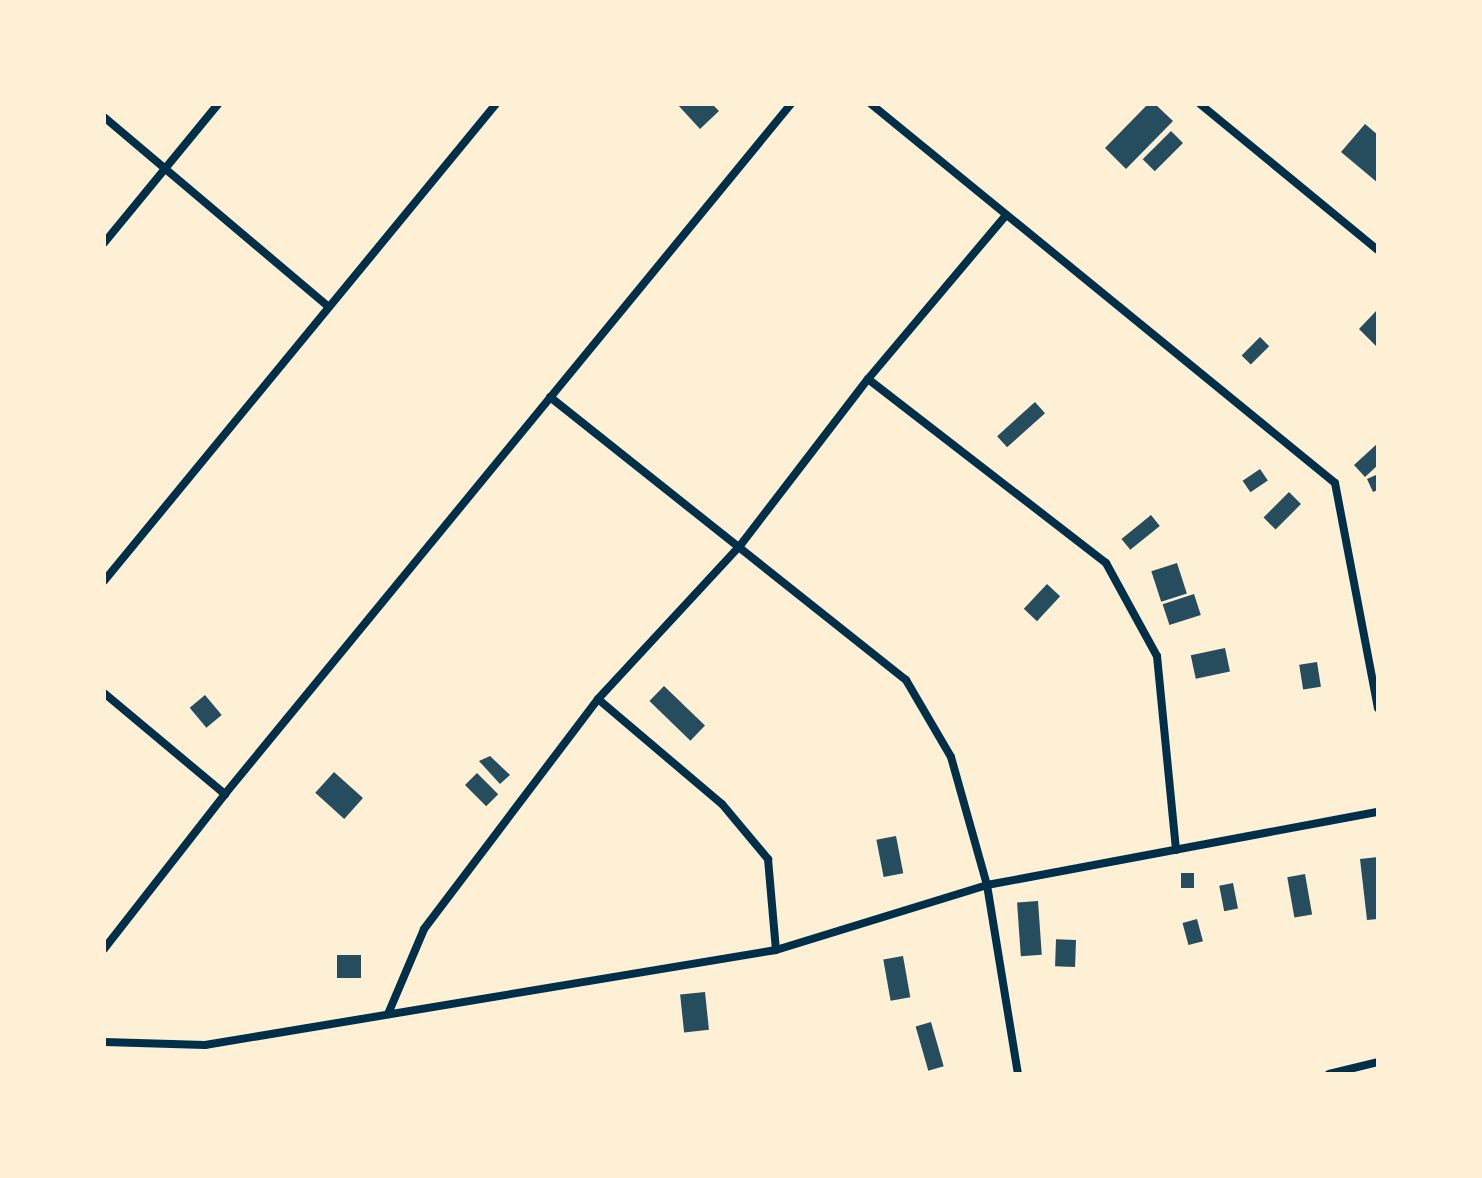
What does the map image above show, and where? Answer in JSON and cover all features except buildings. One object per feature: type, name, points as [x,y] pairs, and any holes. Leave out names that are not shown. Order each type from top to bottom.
[{"type":"street","points":[[104,243],[218,104]]},
{"type":"street","points":[[104,581],[496,104]]},
{"type":"street","points":[[104,949],[225,794],[791,104]]},
{"type":"street","points":[[871,104],[1335,483],[1378,708]]},
{"type":"street","points":[[1200,104],[1378,250]]},
{"type":"street","points":[[104,117],[163,171],[329,307]]},
{"type":"street","points":[[388,1014],[424,929],[598,699],[739,547],[868,379],[1006,215]]},
{"type":"street","points":[[868,379],[1106,563],[1157,656],[1176,850]]},
{"type":"street","points":[[550,397],[906,680],[951,757],[987,885],[1018,1074]]},
{"type":"street","points":[[104,693],[225,794]]},
{"type":"street","points":[[598,699],[722,804],[768,859],[776,950]]},
{"type":"street","points":[[104,1042],[205,1045],[776,950],[987,885],[1378,812]]},
{"type":"street","points":[[1329,1074],[1378,1062]]}]
